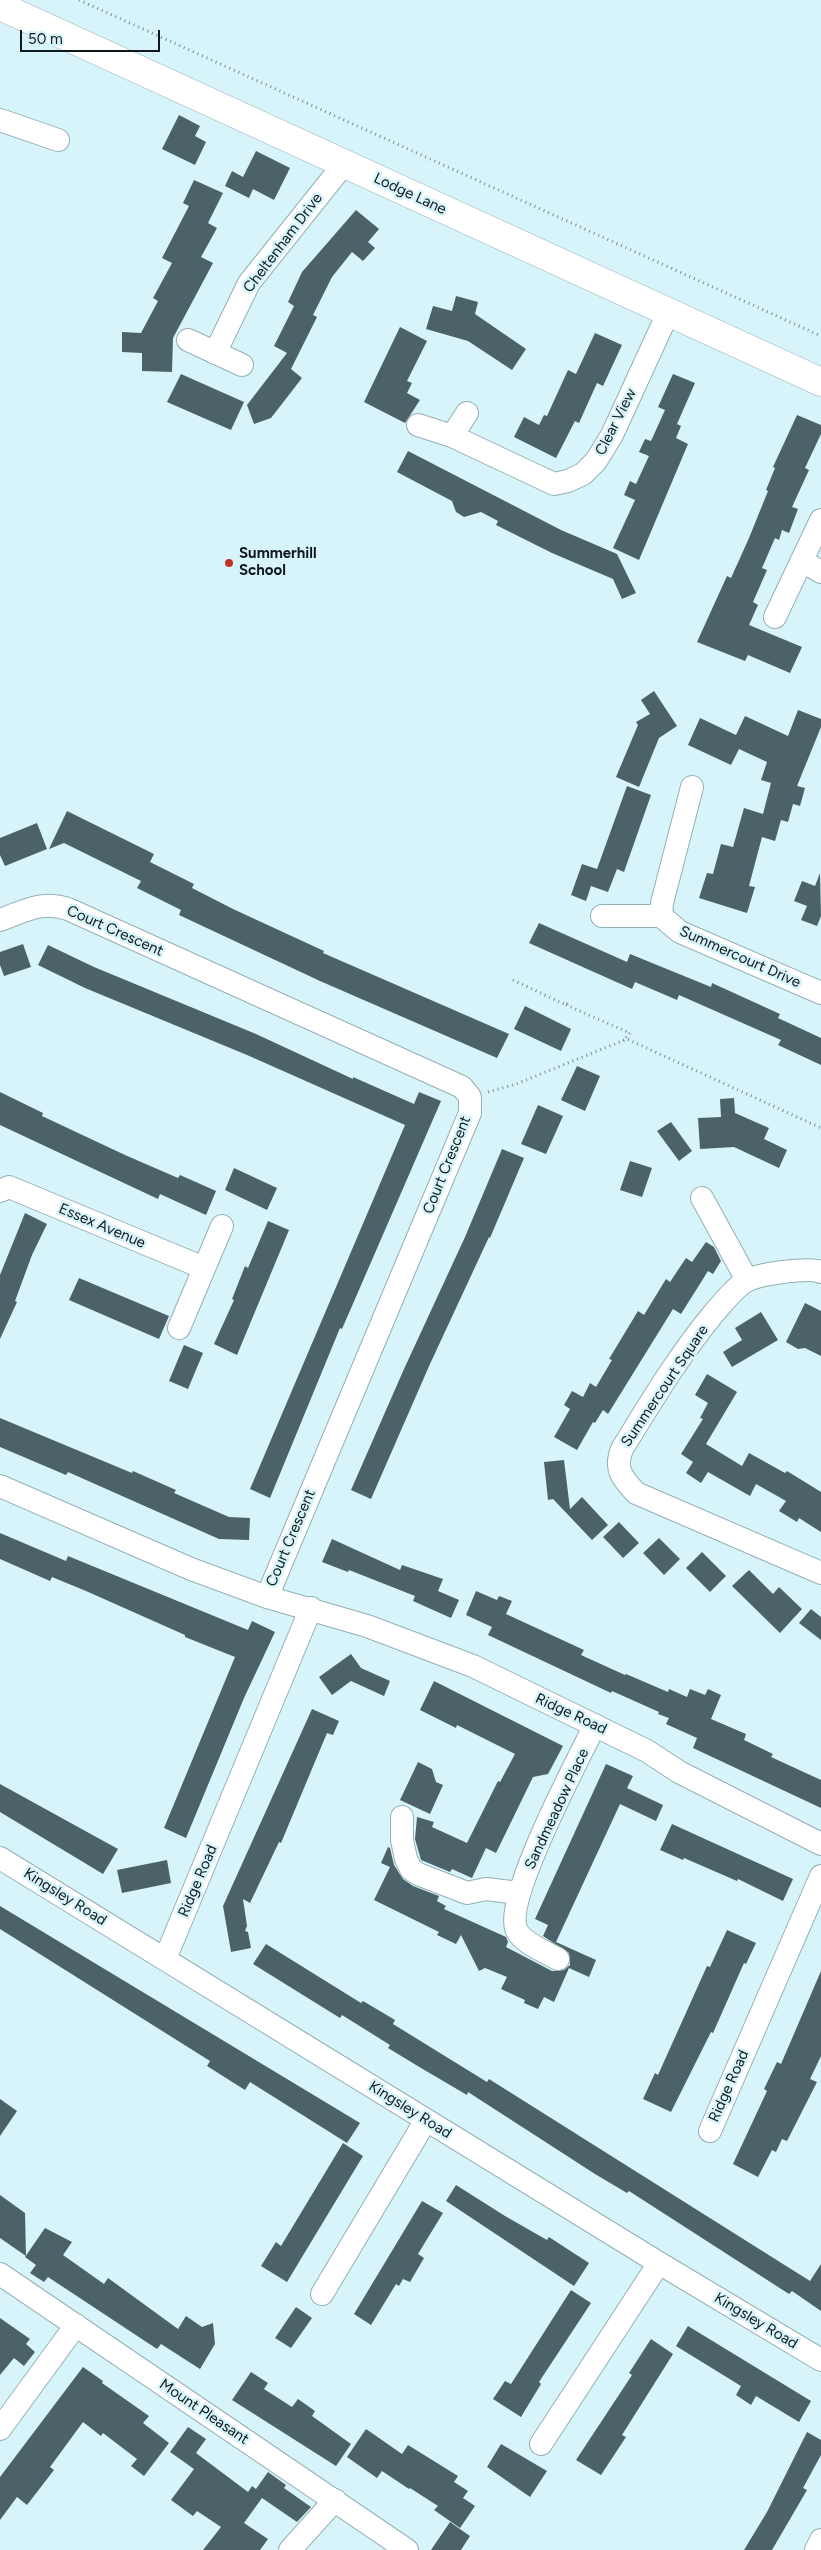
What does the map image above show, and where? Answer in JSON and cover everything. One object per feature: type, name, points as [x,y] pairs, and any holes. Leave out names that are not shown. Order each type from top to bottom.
[{"type":"main road","name":"Lodge Lane","points":[[0,6],[821,382]]},
{"type":"street","points":[[0,120],[58,140]]},
{"type":"street","name":"Cheltenham Drive","points":[[215,353],[249,283],[344,164]]},
{"type":"street","name":"Clear View","points":[[418,425],[452,436],[554,484],[568,481],[583,474],[596,461],[612,434],[668,313]]},
{"type":"street","points":[[188,340],[242,365]]},
{"type":"street","points":[[452,436],[467,413]]},
{"type":"street","points":[[775,617],[811,566],[821,520]]},
{"type":"street","points":[[602,916],[661,916],[662,903],[692,787]]},
{"type":"street","name":"Court Crescent","points":[[0,920],[43,905],[53,904],[68,909],[462,1087],[470,1097],[470,1113],[267,1597]]},
{"type":"street","name":"Summercourt Drive","points":[[661,916],[680,932],[821,993]]},
{"type":"street","name":"Essex Avenue","points":[[0,1191],[9,1187],[204,1268]]},
{"type":"street","points":[[702,1198],[747,1280],[786,1271],[814,1269],[821,1272]]},
{"type":"street","points":[[180,1328],[222,1226]]},
{"type":"street","name":"Summercourt Square","points":[[747,1280],[723,1303],[690,1342],[622,1449],[617,1460],[619,1475],[636,1493],[821,1573]]},
{"type":"street","name":"Ridge Road","points":[[0,1486],[191,1569],[267,1597],[367,1626],[472,1666],[647,1751],[679,1772],[821,1844]]},
{"type":"street","name":"Ridge Road","points":[[165,1959],[310,1608]]},
{"type":"street","name":"Sandmeadow Place","points":[[558,1959],[520,1936],[516,1929],[515,1921],[519,1893],[544,1831],[596,1725]]},
{"type":"street","points":[[402,1817],[402,1840],[406,1859],[411,1869],[456,1891],[466,1893],[486,1889],[519,1893]]},
{"type":"street","name":"Kingsley Road","points":[[0,1858],[659,2263],[821,2360]]},
{"type":"street","name":"Ridge Road","points":[[710,2131],[821,1876]]},
{"type":"street","points":[[322,2294],[426,2120]]},
{"type":"street","points":[[541,2444],[659,2263]]},
{"type":"street","name":"Mount Pleasant","points":[[0,2274],[336,2500],[407,2550]]},
{"type":"street","points":[[0,2429],[76,2325]]},
{"type":"street","points":[[290,2550],[336,2500]]},
{"type":"street","points":[[816,2550],[821,2540]]},
{"type":"path","points":[[79,0],[821,336]]},
{"type":"path","points":[[513,980],[630,1033],[623,1041]]},
{"type":"path","points":[[470,1097],[516,1084],[627,1039],[821,1128]]},
{"type":"building","points":[[179,115],[200,126],[195,136],[206,142],[195,165],[162,149]]},
{"type":"building","points":[[256,151],[290,168],[274,200],[253,189],[249,198],[225,186],[232,171],[243,177]]},
{"type":"building","points":[[194,180],[223,193],[208,223],[217,228],[201,257],[213,263],[173,338],[172,372],[142,371],[142,353],[122,352],[122,332],[141,333],[158,301],[153,298],[172,263],[162,258],[189,206],[183,203]]},
{"type":"building","points":[[356,210],[379,229],[368,242],[375,248],[363,261],[352,252],[332,277],[313,315],[317,317],[291,369],[302,378],[271,418],[254,424],[247,405],[287,353],[274,346],[294,306],[288,302],[302,272]]},
{"type":"building","points":[[456,296],[478,302],[475,314],[526,349],[512,370],[468,341],[426,329],[433,306],[452,311]]},
{"type":"building","points":[[400,327],[427,341],[407,381],[412,383],[407,393],[420,400],[405,423],[364,402]]},
{"type":"building","points":[[595,333],[622,345],[603,386],[597,383],[579,423],[575,421],[556,458],[514,437],[524,417],[539,425],[544,415],[547,416],[568,370],[576,374]]},
{"type":"building","points":[[181,374],[244,402],[231,430],[167,402]]},
{"type":"building","points":[[673,374],[695,383],[677,424],[681,426],[676,438],[688,444],[639,560],[613,548],[635,500],[624,495],[630,481],[636,484],[649,456],[639,452],[645,439],[651,441],[665,410],[658,407]]},
{"type":"building","points":[[797,415],[821,425],[821,434],[805,468],[809,470],[792,507],[798,509],[789,533],[782,530],[779,540],[775,538],[762,568],[767,570],[753,602],[758,605],[749,625],[802,647],[790,673],[748,655],[745,661],[697,642],[727,576],[731,578],[749,538],[768,491],[766,490],[775,468],[773,467]]},
{"type":"building","points":[[408,451],[561,530],[617,554],[636,593],[622,599],[613,579],[552,553],[496,525],[498,521],[481,512],[464,517],[456,512],[452,501],[397,472]]},
{"type":"building","points":[[654,691],[677,726],[659,738],[639,787],[616,777],[638,725],[636,722],[650,714],[641,700]]},
{"type":"building","points":[[798,710],[821,719],[821,727],[797,786],[805,788],[800,806],[793,804],[788,822],[781,820],[775,841],[762,837],[749,886],[755,887],[747,913],[699,898],[707,873],[713,874],[721,844],[733,847],[744,808],[763,814],[771,783],[761,780],[767,762],[739,749],[731,765],[688,745],[700,718],[736,735],[745,716],[788,736]]},
{"type":"building","points":[[627,786],[651,795],[624,872],[617,869],[608,892],[591,886],[586,901],[571,895],[582,864],[597,869]]},
{"type":"building","points":[[67,811],[154,854],[150,862],[194,884],[192,888],[233,909],[324,951],[323,953],[509,1034],[497,1058],[320,981],[179,915],[181,910],[137,888],[141,881],[64,843],[49,849]]},
{"type":"building","points":[[37,823],[47,849],[5,866],[0,855],[0,838]]},
{"type":"building","points":[[820,873],[821,916],[817,926],[801,920],[807,906],[794,901],[802,881],[815,886]]},
{"type":"building","points":[[539,923],[627,962],[630,954],[711,987],[712,983],[780,1014],[778,1018],[821,1038],[821,1065],[778,1045],[781,1040],[679,995],[677,1000],[635,982],[632,989],[529,943]]},
{"type":"building","points":[[23,944],[31,967],[4,976],[0,965],[0,952]]},
{"type":"building","points":[[48,945],[94,967],[256,1034],[353,1079],[353,1077],[414,1104],[419,1092],[441,1101],[342,1329],[340,1328],[270,1498],[250,1489],[405,1125],[247,1055],[85,988],[38,965]]},
{"type":"building","points":[[525,1006],[571,1029],[561,1051],[514,1029]]},
{"type":"building","points":[[577,1066],[600,1076],[585,1111],[561,1100]]},
{"type":"building","points":[[0,1092],[43,1113],[42,1116],[125,1155],[178,1178],[180,1175],[216,1191],[206,1215],[160,1194],[158,1199],[0,1125]]},
{"type":"building","points":[[734,1098],[735,1113],[769,1128],[764,1139],[787,1150],[779,1168],[734,1147],[700,1149],[698,1118],[721,1117],[720,1099]]},
{"type":"building","points":[[538,1105],[563,1116],[546,1154],[521,1144]]},
{"type":"building","points":[[671,1122],[692,1151],[679,1161],[657,1131]]},
{"type":"building","points":[[502,1149],[524,1158],[490,1238],[430,1364],[371,1499],[351,1490],[465,1237]]},
{"type":"building","points":[[630,1161],[652,1168],[642,1197],[620,1190]]},
{"type":"building","points":[[234,1168],[277,1188],[267,1210],[225,1190]]},
{"type":"building","points":[[25,1213],[47,1224],[32,1255],[15,1301],[17,1302],[0,1339],[0,1275]]},
{"type":"building","points":[[268,1221],[289,1230],[237,1355],[214,1344],[234,1300],[232,1299],[245,1266],[248,1268]]},
{"type":"building","points":[[706,1242],[714,1247],[721,1261],[713,1274],[708,1271],[681,1314],[673,1309],[608,1414],[603,1410],[595,1423],[593,1422],[577,1450],[554,1437],[570,1409],[564,1405],[572,1391],[583,1397],[590,1383],[596,1387],[612,1360],[609,1359],[638,1311],[644,1315],[666,1279],[670,1282],[686,1258],[692,1262]]},
{"type":"building","points":[[79,1278],[169,1316],[159,1339],[69,1300]]},
{"type":"building","points":[[805,1303],[821,1311],[821,1356],[805,1348],[798,1349],[786,1342]]},
{"type":"building","points":[[761,1312],[778,1340],[732,1367],[723,1352],[742,1340],[735,1328]]},
{"type":"building","points":[[184,1345],[203,1353],[188,1389],[169,1381]]},
{"type":"building","points":[[707,1374],[737,1392],[706,1444],[742,1466],[749,1453],[785,1473],[787,1471],[821,1492],[821,1532],[799,1518],[797,1522],[779,1511],[786,1501],[756,1484],[750,1496],[708,1472],[701,1483],[686,1473],[693,1462],[681,1454],[703,1419],[700,1418],[708,1403],[695,1395]]},
{"type":"building","points":[[0,1418],[132,1473],[133,1471],[176,1490],[174,1493],[229,1517],[250,1518],[249,1540],[219,1539],[68,1472],[66,1475],[0,1447]]},
{"type":"building","points":[[564,1460],[570,1509],[582,1497],[608,1525],[592,1540],[553,1499],[548,1500],[544,1462]]},
{"type":"building","points":[[619,1522],[639,1543],[623,1558],[603,1537]]},
{"type":"building","points":[[0,1533],[66,1561],[68,1556],[248,1630],[252,1621],[275,1632],[244,1698],[186,1838],[164,1828],[235,1657],[185,1637],[185,1635],[86,1591],[52,1577],[50,1581],[0,1559]]},
{"type":"building","points":[[659,1538],[680,1559],[664,1575],[643,1553]]},
{"type":"building","points":[[332,1539],[400,1570],[402,1565],[443,1579],[438,1591],[459,1600],[451,1618],[413,1601],[415,1596],[349,1570],[348,1572],[322,1562]]},
{"type":"building","points":[[702,1552],[726,1576],[710,1592],[686,1568]]},
{"type":"building","points":[[749,1570],[773,1594],[779,1587],[802,1609],[780,1633],[732,1586]]},
{"type":"building","points":[[476,1591],[497,1600],[499,1596],[512,1601],[506,1614],[584,1650],[581,1655],[625,1675],[668,1692],[669,1689],[687,1697],[690,1689],[705,1695],[708,1689],[721,1695],[711,1719],[746,1734],[744,1740],[773,1754],[771,1757],[821,1780],[821,1808],[693,1748],[697,1738],[666,1724],[669,1718],[658,1714],[659,1712],[612,1691],[611,1693],[488,1635],[492,1627],[466,1615]]},
{"type":"building","points":[[811,1609],[821,1617],[821,1640],[799,1623]]},
{"type":"building","points":[[351,1654],[361,1668],[390,1681],[384,1696],[351,1681],[332,1695],[319,1677]]},
{"type":"building","points":[[434,1681],[563,1746],[548,1774],[533,1777],[496,1853],[486,1848],[472,1878],[452,1869],[450,1872],[421,1860],[415,1839],[417,1817],[434,1822],[432,1827],[467,1843],[498,1781],[500,1782],[515,1754],[457,1725],[456,1728],[420,1710]]},
{"type":"building","points":[[312,1709],[339,1721],[333,1735],[327,1733],[281,1843],[279,1842],[250,1903],[243,1899],[247,1926],[245,1931],[248,1932],[251,1948],[231,1952],[223,1906]]},
{"type":"building","points":[[418,1762],[432,1769],[436,1782],[443,1785],[430,1814],[400,1800]]},
{"type":"building","points":[[606,1764],[633,1776],[627,1788],[663,1805],[656,1821],[620,1804],[556,1942],[596,1960],[589,1977],[569,1968],[554,2002],[544,1997],[538,2009],[524,2003],[525,2000],[501,1989],[507,1977],[485,1968],[479,1971],[461,1935],[456,1944],[437,1935],[439,1932],[374,1900],[390,1867],[381,1863],[388,1847],[390,1848],[394,1865],[403,1879],[413,1886],[439,1896],[437,1901],[446,1906],[444,1909],[506,1937],[508,1942],[506,1947],[552,1971],[564,1970],[570,1965],[569,1953],[543,1936],[548,1925],[535,1919]]},
{"type":"building","points":[[0,1784],[118,1849],[103,1874],[0,1812]]},
{"type":"building","points":[[672,1824],[793,1879],[783,1901],[738,1879],[737,1881],[684,1858],[683,1860],[660,1850]]},
{"type":"building","points":[[167,1860],[171,1883],[122,1893],[117,1870]]},
{"type":"building","points":[[0,1906],[360,2123],[347,2143],[250,2082],[245,2090],[207,2066],[210,2061],[0,1929]]},
{"type":"building","points":[[727,1930],[756,1943],[746,1964],[744,1963],[713,2033],[711,2032],[671,2112],[643,2099],[655,2073],[658,2075],[707,1966],[710,1967]]},
{"type":"building","points":[[266,1944],[361,2003],[363,2001],[395,2020],[393,2024],[487,2082],[489,2079],[810,2281],[821,2264],[821,2311],[792,2291],[789,2294],[629,2191],[627,2193],[595,2174],[468,2092],[467,2095],[388,2048],[390,2045],[342,2015],[340,2018],[253,1964]]},
{"type":"building","points":[[821,1971],[821,2056],[810,2079],[817,2082],[787,2141],[782,2139],[776,2152],[772,2150],[758,2177],[733,2164],[767,2091],[764,2089],[777,2062],[781,2064]]},
{"type":"building","points":[[0,2099],[17,2111],[0,2136]]},
{"type":"building","points":[[343,2143],[363,2156],[287,2282],[261,2266],[276,2242],[281,2246]]},
{"type":"building","points":[[456,2185],[547,2240],[549,2237],[589,2263],[574,2286],[446,2201]]},
{"type":"building","points":[[0,2195],[25,2213],[26,2256],[0,2238]]},
{"type":"building","points":[[422,2201],[443,2213],[418,2254],[424,2258],[410,2282],[403,2279],[399,2286],[396,2284],[371,2325],[354,2314]]},
{"type":"building","points":[[45,2228],[72,2242],[63,2255],[104,2284],[108,2278],[178,2329],[186,2316],[202,2327],[213,2323],[215,2344],[200,2369],[161,2344],[157,2349],[48,2277],[44,2282],[30,2273],[36,2265],[25,2257]]},
{"type":"building","points":[[571,2290],[591,2303],[539,2382],[541,2384],[521,2417],[493,2399],[505,2381],[511,2384]]},
{"type":"building","points":[[296,2307],[312,2318],[291,2348],[275,2338]]},
{"type":"building","points":[[0,2318],[30,2339],[26,2344],[35,2352],[24,2366],[14,2358],[0,2375]]},
{"type":"building","points":[[688,2326],[811,2401],[799,2422],[756,2396],[751,2405],[736,2395],[741,2386],[676,2346]]},
{"type":"building","points":[[651,2339],[673,2354],[622,2435],[626,2437],[601,2475],[576,2460],[632,2375],[629,2373]]},
{"type":"building","points":[[83,2367],[103,2381],[102,2383],[149,2416],[143,2423],[169,2443],[144,2476],[131,2466],[137,2459],[103,2433],[101,2436],[83,2422],[50,2467],[54,2470],[27,2505],[17,2497],[0,2520],[0,2477]]},
{"type":"building","points":[[251,2372],[268,2383],[264,2389],[292,2407],[298,2399],[315,2411],[312,2416],[351,2444],[336,2466],[232,2400]]},
{"type":"building","points":[[188,2427],[206,2439],[196,2453],[248,2492],[252,2486],[256,2489],[268,2472],[286,2485],[284,2488],[311,2507],[297,2522],[262,2498],[244,2523],[268,2539],[260,2550],[203,2550],[221,2527],[197,2511],[193,2516],[171,2500],[194,2469],[170,2452]]},
{"type":"building","points":[[366,2429],[402,2454],[408,2445],[458,2476],[454,2482],[468,2491],[463,2498],[475,2506],[460,2528],[434,2510],[438,2506],[410,2488],[382,2471],[377,2478],[347,2457]]},
{"type":"building","points":[[807,2432],[821,2440],[821,2455],[803,2488],[807,2490],[772,2550],[744,2550],[767,2512]]},
{"type":"building","points":[[501,2444],[547,2471],[530,2497],[487,2467]]},
{"type":"building","points":[[450,2522],[470,2536],[461,2550],[431,2550]]},
{"type":"place","name":"Summerhill School","points":[[229,563]]}]
